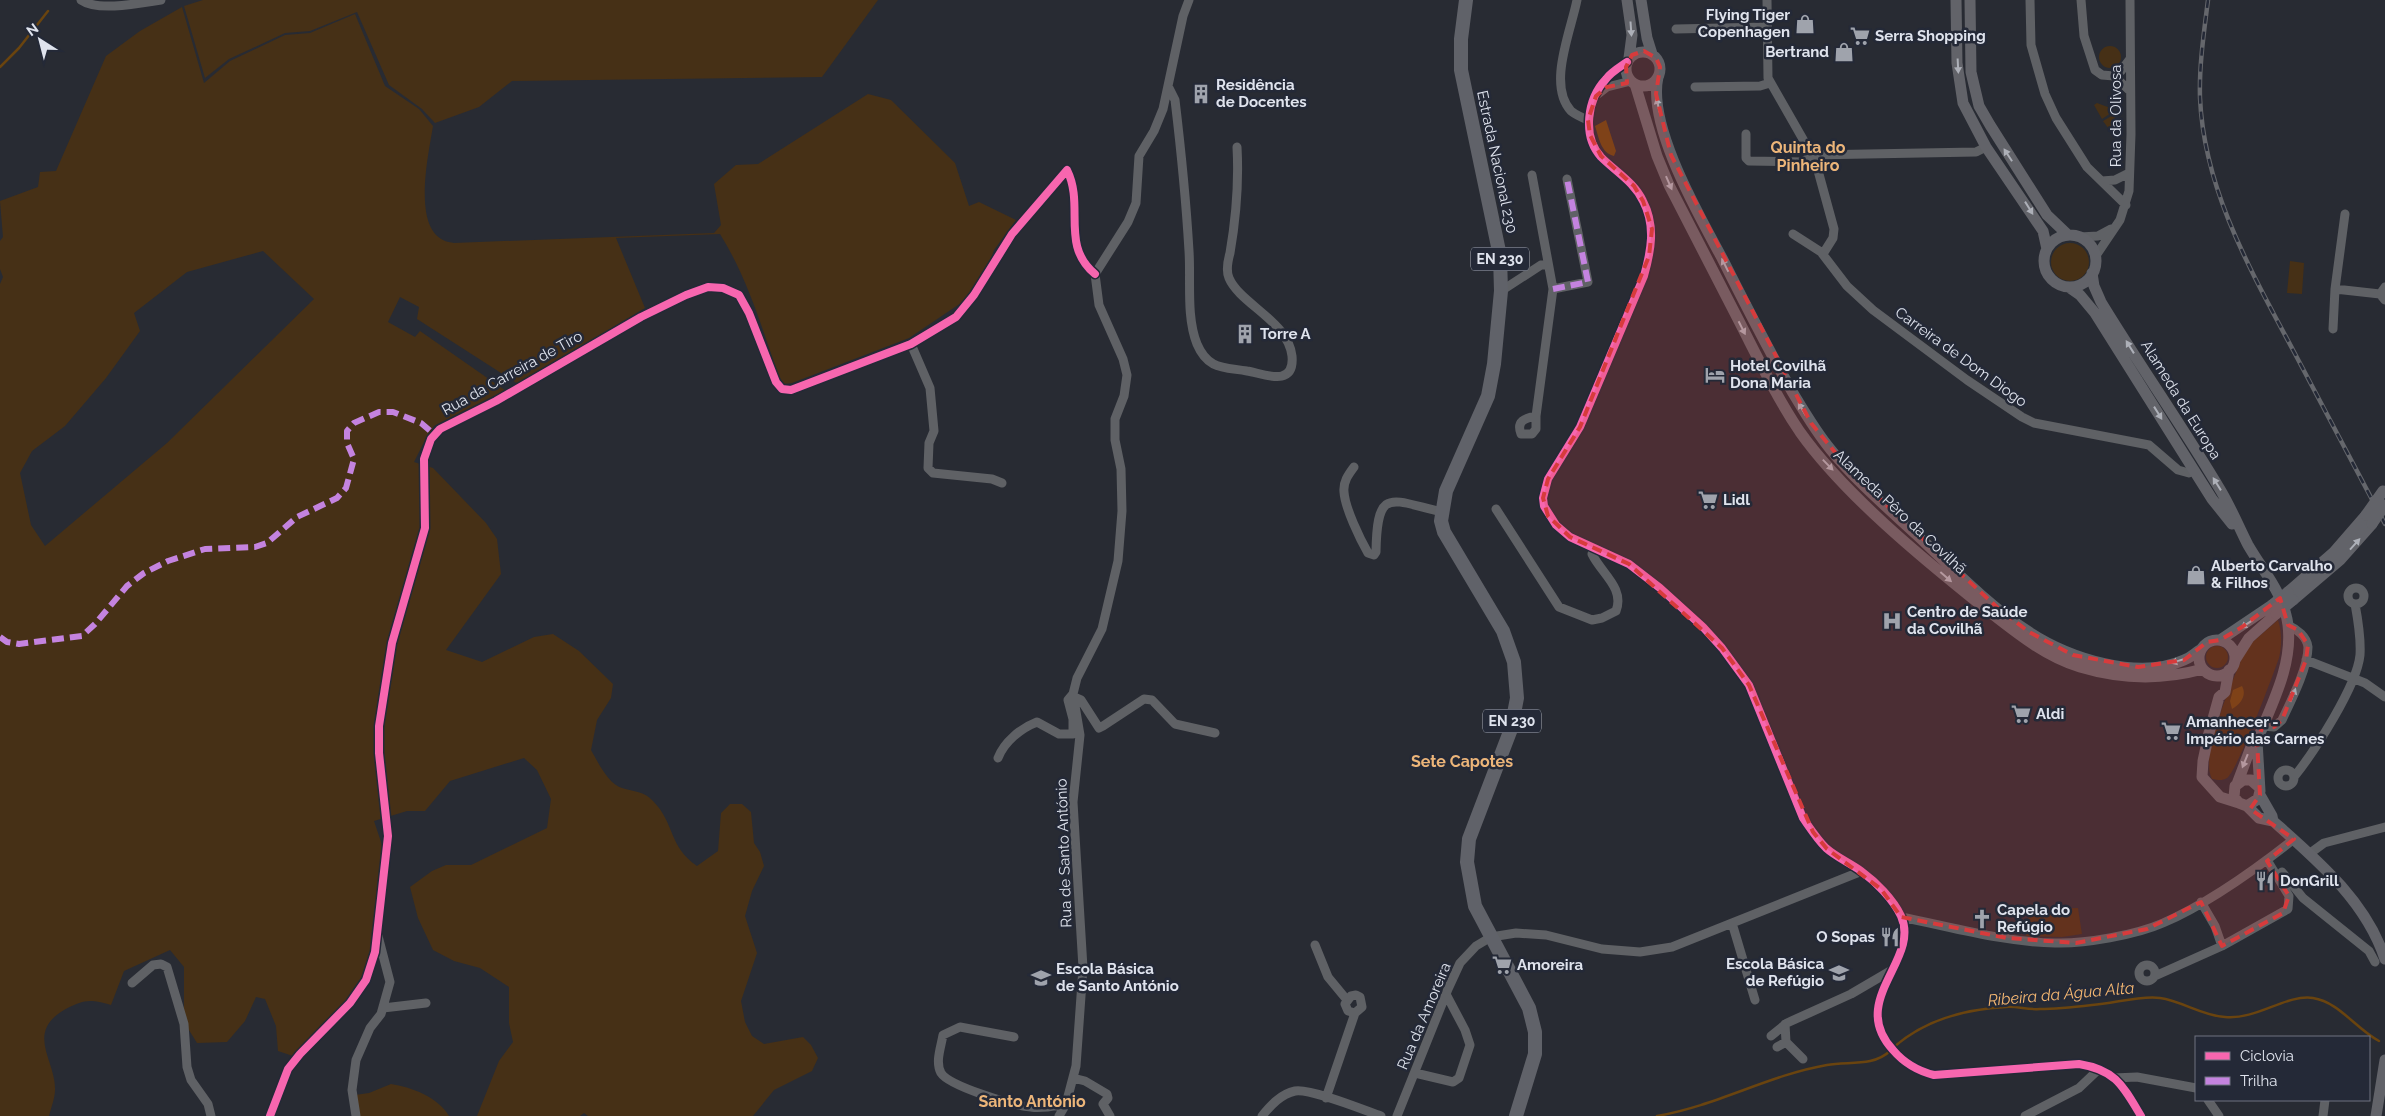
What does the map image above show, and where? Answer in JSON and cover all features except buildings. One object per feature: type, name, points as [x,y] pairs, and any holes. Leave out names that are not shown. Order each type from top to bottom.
[{"type":"main road","name":"Estrada Nacional 230","points":[[1466,0],[1461,39],[1461,70],[1500,256],[1501,291],[1494,364],[1488,396],[1446,491],[1442,512],[1444,532],[1503,631],[1514,662],[1517,698],[1511,729],[1469,839],[1467,862],[1476,906],[1529,1008],[1535,1032],[1535,1054],[1516,1116]]},
{"type":"main road","name":"Alameda Pêro da Covilhã","points":[[1627,0],[1632,35],[1626,72],[1633,82],[1657,156],[1669,185],[1771,385],[1816,454],[1850,489],[1951,581],[2025,639],[2078,667],[2128,676],[2154,677],[2206,672],[2220,676],[2229,670],[2250,638],[2274,609]]},
{"type":"main road","name":"Alameda Pêro da Covilhã","points":[[1641,0],[1647,38],[1652,54],[1660,67],[1656,94],[1664,133],[1671,155],[1690,196],[1793,393],[1821,437],[1852,473],[1999,609],[2028,632],[2058,648],[2095,662],[2138,667],[2164,665],[2184,660],[2200,650],[2208,642],[2220,640],[2274,609],[2340,560],[2369,520],[2384,489]]},
{"type":"main road","name":"Alameda da Europa","points":[[1956,0],[1957,63],[1960,89],[1970,118],[1986,147],[2043,231],[2047,250],[2044,264],[2050,278],[2080,295],[2095,313],[2212,499],[2248,543]]},
{"type":"main road","points":[[1970,0],[1971,72],[1980,106],[2047,215],[2068,236]]},
{"type":"main road","points":[[1628,60],[1640,52],[1652,54]]},
{"type":"main road","points":[[1633,82],[1645,86],[1658,77]]},
{"type":"main road","points":[[2047,250],[2056,240],[2068,236],[2080,237],[2090,246],[2095,257]]},
{"type":"main road","name":"Alameda da Europa","points":[[2095,257],[2092,273],[2094,286],[2101,302],[2222,492],[2248,543],[2278,593],[2288,625],[2288,656],[2257,741],[2248,752],[2236,785]]},
{"type":"main road","points":[[2070,288],[2084,283],[2092,273]]},
{"type":"main road","name":"Alameda Pêro da Covilhã","points":[[2369,520],[2385,505]]},
{"type":"main road","points":[[2220,640],[2232,648],[2234,660]]},
{"type":"main road","points":[[2200,650],[2198,660],[2219,697]]},
{"type":"main road","points":[[2229,670],[2225,692],[2219,697],[2203,761],[2202,777],[2220,797],[2243,805],[2256,803],[2260,791]]},
{"type":"main road","name":"Alameda da Europa","points":[[2257,741],[2260,791]]},
{"type":"main road","points":[[2212,787],[2236,785],[2247,779],[2254,781],[2273,821],[2309,854],[2354,900],[2374,929],[2380,960]]},
{"type":"main road","points":[[2236,785],[2233,794],[2243,805],[2259,818],[2273,821]]},
{"type":"main road","points":[[2376,1116],[2385,1060]]},
{"type":"street","points":[[81,0],[104,5],[126,5],[161,0]]},
{"type":"street","points":[[1095,274],[1128,222],[1136,203],[1139,156],[1154,131],[1169,88],[1183,16],[1189,0]]},
{"type":"street","points":[[1577,0],[1560,70],[1560,85],[1565,103],[1573,113],[1588,120]]},
{"type":"street","points":[[1767,0],[1770,83],[1813,155],[1834,229],[1833,238],[1823,254]]},
{"type":"street","points":[[2030,0],[2031,45],[2045,94],[2056,118],[2088,167],[2126,205]]},
{"type":"street","points":[[2081,0],[2084,36],[2091,64],[2098,73],[2114,76],[2130,91]]},
{"type":"street","name":"Rua da Olivosa","points":[[2095,257],[2126,205],[2129,174],[2130,0]]},
{"type":"street","points":[[1676,29],[1768,27]]},
{"type":"street","points":[[2114,76],[2121,71],[2130,59]]},
{"type":"street","points":[[1628,60],[1606,78],[1596,96],[1588,120],[1593,146],[1601,156],[1634,186],[1643,201],[1652,229],[1649,256],[1644,276],[1580,427],[1548,479],[1544,489],[1544,506],[1556,526],[1570,537],[1629,564],[1660,588],[1703,627],[1722,648],[1749,685],[1804,818],[1827,849],[1862,871],[1881,889],[1902,917],[1904,936],[1876,1016],[1879,1028],[1888,1045],[1896,1054],[1919,1071],[1934,1075],[2079,1064],[2099,1069],[2114,1078],[2141,1116]]},
{"type":"street","points":[[1596,96],[1607,87],[1633,82]]},
{"type":"street","points":[[1695,88],[1760,86],[1770,83]]},
{"type":"street","points":[[1169,88],[1175,100],[1186,197],[1192,322],[1197,343],[1203,355],[1227,370],[1246,370],[1274,378],[1285,375],[1290,368],[1292,357],[1289,345],[1272,321],[1234,287],[1228,277],[1236,219],[1237,147]]},
{"type":"street","points":[[1746,134],[1746,158],[1749,161],[1803,162],[1813,155],[1976,152],[1986,147]]},
{"type":"street","name":"Rua da Carreira de Tiro","points":[[270,1116],[288,1069],[300,1054],[350,1003],[366,980],[375,952],[388,836],[379,753],[379,726],[392,643],[425,528],[424,460],[431,439],[440,429],[496,402],[641,316],[708,287],[723,288],[739,295],[749,313],[776,382],[782,389],[790,390],[911,344],[956,317],[974,295],[1012,234],[1067,170],[1072,181],[1074,233],[1078,253],[1085,266],[1095,274]]},
{"type":"street","points":[[2102,180],[2115,180],[2129,174]]},
{"type":"street","points":[[1532,175],[1552,289],[1536,416]]},
{"type":"street","points":[[1552,289],[1588,282],[1567,179]]},
{"type":"street","points":[[2333,329],[2335,289],[2345,214]]},
{"type":"street","points":[[2080,237],[2098,236],[2114,228]]},
{"type":"street","name":"Carreira de Dom Diogo","points":[[1793,234],[1823,254],[1859,299],[1967,380],[2022,418],[2043,425],[2149,445],[2178,470],[2188,472],[2194,470]]},
{"type":"street","points":[[1501,291],[1541,265],[1548,264]]},
{"type":"street","name":"Rua de Santo António","points":[[1059,1116],[1066,1104],[1073,1078],[1083,968],[1073,802],[1080,734],[1073,695],[1078,678],[1102,629],[1118,561],[1122,511],[1121,469],[1115,440],[1116,419],[1124,396],[1127,376],[1123,359],[1099,305],[1095,274]]},
{"type":"street","points":[[2335,289],[2384,294]]},
{"type":"street","points":[[911,344],[930,388],[934,431],[929,443],[928,468],[933,473],[992,479],[1002,483]]},
{"type":"street","points":[[1354,467],[1346,478],[1344,493],[1358,535],[1368,553],[1374,555],[1376,552],[1376,526],[1382,507],[1389,502],[1398,501],[1442,512]]},
{"type":"street","points":[[1496,508],[1559,607],[1592,620],[1602,618],[1616,611],[1619,604],[1619,596],[1614,584],[1592,554],[1594,548]]},
{"type":"street","points":[[2294,776],[2304,764],[2345,697],[2352,678],[2360,655],[2355,604]]},
{"type":"street","points":[[2263,726],[2274,727],[2282,720],[2306,660],[2308,645],[2298,630],[2288,625]]},
{"type":"street","points":[[2306,660],[2365,683],[2385,697]]},
{"type":"street","points":[[998,758],[1001,750],[1009,740],[1037,722],[1059,734],[1073,734],[1073,719],[1068,700],[1073,695],[1081,700],[1098,728],[1144,699],[1152,700],[1175,724],[1215,733]]},
{"type":"street","points":[[2309,854],[2324,843],[2385,827]]},
{"type":"street","points":[[1902,917],[2007,938],[2042,943],[2076,943],[2147,929],[2162,924],[2269,864],[2294,840]]},
{"type":"street","points":[[2155,976],[2222,946],[2288,909],[2289,896],[2269,864]]},
{"type":"street","points":[[2269,864],[2280,870],[2303,898],[2380,960]]},
{"type":"street","points":[[1491,937],[1516,933],[1546,935],[1602,948],[1640,952],[1672,947],[1862,871]]},
{"type":"street","points":[[2201,902],[2222,946]]},
{"type":"street","points":[[1732,923],[1755,1000]]},
{"type":"street","points":[[357,1116],[352,1090],[356,1060],[362,1044],[383,1008],[390,982],[378,933]]},
{"type":"street","name":"Rua da Amoreira","points":[[1397,1116],[1460,963],[1476,946],[1491,937]]},
{"type":"street","points":[[1315,945],[1328,977],[1347,1000]]},
{"type":"street","points":[[132,983],[153,965],[161,964],[167,967],[184,1024],[187,1067],[190,1080],[208,1104],[211,1116]]},
{"type":"street","points":[[1771,1036],[1785,1024],[1851,994],[1892,970]]},
{"type":"street","points":[[1415,1072],[1453,1082],[1459,1078],[1470,1045],[1465,1030],[1446,994]]},
{"type":"street","points":[[1326,1098],[1355,1013],[1362,1007],[1360,997],[1356,995],[1351,996],[1345,1004],[1348,1011],[1355,1013]]},
{"type":"street","points":[[383,1008],[426,1002]]},
{"type":"street","points":[[1785,1024],[1782,1044],[1803,1059]]},
{"type":"street","points":[[1014,1037],[960,1027],[944,1035],[938,1064],[942,1075],[957,1084],[1032,1112],[1066,1104]]},
{"type":"street","points":[[2025,1116],[2079,1088],[2099,1069]]},
{"type":"street","points":[[2114,1078],[2136,1077],[2195,1088]]},
{"type":"street","points":[[1073,1078],[1085,1081],[1107,1094],[1108,1098],[1103,1104],[1110,1116]]},
{"type":"street","points":[[1262,1116],[1273,1102],[1297,1091],[1326,1098],[1381,1116]]},
{"type":"street","points":[[2209,1101],[2219,1116]]},
{"type":"street","points":[[2322,1116],[2325,1101]]},
{"type":"highlighted area","points":[[1644,51],[1656,58],[1660,67],[1656,94],[1671,155],[1811,423],[1852,473],[1999,609],[2029,632],[2073,655],[2138,667],[2184,660],[2207,642],[2220,640],[2242,627],[2280,598],[2288,625],[2298,630],[2308,645],[2306,660],[2282,720],[2274,727],[2263,726],[2257,741],[2260,795],[2250,809],[2294,839],[2267,861],[2289,896],[2283,913],[2222,946],[2201,902],[2147,929],[2076,943],[2007,938],[1901,917],[1881,889],[1827,849],[1813,832],[1749,685],[1722,648],[1629,564],[1570,537],[1548,516],[1543,498],[1548,479],[1580,427],[1649,256],[1652,229],[1643,201],[1634,186],[1601,156],[1590,135],[1588,120],[1596,96],[1607,87],[1627,83],[1626,67],[1632,55]]},
{"type":"shaded area","points":[[203,0],[878,0],[822,77],[512,81],[479,107],[435,123],[422,109],[389,85],[357,12],[310,31],[285,33],[229,59],[205,78],[184,6]]},
{"type":"shaded area","points":[[182,7],[204,83],[230,61],[285,35],[310,33],[355,14],[385,86],[419,109],[433,126],[426,170],[425,204],[428,220],[434,232],[447,242],[714,233],[721,225],[714,184],[736,165],[758,164],[868,94],[891,100],[955,163],[969,206],[979,202],[1016,220],[994,250],[987,270],[967,299],[909,338],[792,383],[784,384],[779,377],[739,268],[720,234],[616,238],[645,308],[518,384],[417,319],[419,307],[400,297],[388,322],[415,337],[420,331],[506,391],[434,426],[414,462],[433,468],[486,523],[497,539],[501,574],[446,650],[482,662],[534,637],[553,634],[579,651],[613,684],[611,698],[597,720],[591,750],[612,782],[622,788],[642,794],[653,801],[660,809],[681,850],[697,866],[718,851],[721,813],[730,804],[742,804],[751,812],[754,843],[760,852],[764,866],[752,891],[745,916],[757,953],[741,1001],[745,1022],[752,1036],[764,1044],[803,1037],[811,1045],[818,1058],[812,1071],[774,1090],[753,1116],[588,1116],[584,1113],[580,1116],[477,1116],[499,1061],[513,1042],[509,1023],[509,987],[480,968],[454,961],[433,950],[418,918],[410,887],[432,871],[446,865],[471,865],[547,828],[551,799],[537,770],[524,758],[450,781],[425,811],[407,811],[374,821],[384,851],[373,958],[346,1007],[293,1056],[278,1051],[276,1026],[265,999],[256,997],[245,1021],[227,1042],[197,1043],[184,1022],[184,967],[170,950],[124,971],[111,1005],[92,1001],[82,1002],[64,1010],[52,1019],[46,1028],[44,1038],[55,1090],[49,1116],[0,1116],[0,284],[3,277],[0,269],[0,241],[3,237],[0,201],[38,187],[40,172],[56,171],[106,56],[140,31]],"holes":[[[263,251],[314,299],[167,443],[45,546],[31,525],[20,473],[32,451],[65,426],[106,378],[140,331],[134,313],[187,272]]]},
{"type":"shaded area","points":[[2110,46],[2118,49],[2121,57],[2118,65],[2110,68],[2102,65],[2099,57],[2102,49]]},
{"type":"shaded area","points":[[2097,103],[2114,111],[2102,119],[2094,105]]},
{"type":"shaded area","points":[[2115,114],[2116,135],[2115,137],[2103,121]]},
{"type":"shaded area","points":[[1606,120],[1616,151],[1614,156],[1603,148],[1595,126]]},
{"type":"shaded area","points":[[2070,243],[2083,249],[2089,262],[2083,275],[2070,281],[2057,275],[2051,262],[2057,249]]},
{"type":"shaded area","points":[[2290,261],[2304,263],[2302,294],[2287,293]]},
{"type":"shaded area","points":[[2278,620],[2281,639],[2279,658],[2255,721],[2239,758],[2227,778],[2220,780],[2212,779],[2209,768],[2213,736],[2225,699],[2243,655],[2248,646]]},
{"type":"shaded area","points":[[2217,646],[2225,649],[2228,657],[2225,665],[2217,668],[2209,665],[2206,657],[2209,649]]},
{"type":"shaded area","points":[[2242,686],[2244,693],[2242,699],[2232,709],[2230,701],[2233,690]]},
{"type":"shaded area","points":[[2078,908],[2082,934],[2062,937],[2026,936],[2029,909]]},
{"type":"shaded area","points":[[391,1084],[407,1088],[431,1098],[449,1116],[360,1116],[355,1095],[369,1093]]},
{"type":"waterway","points":[[0,67],[19,48],[48,11]]},
{"type":"waterway","name":"Ribeira da Água Alta","points":[[1894,1047],[1932,1023],[1976,1010],[2010,1007],[2059,1008],[2152,997],[2176,1002],[2209,1014],[2225,1017],[2248,1015],[2292,1000],[2313,998],[2339,1010],[2379,1041]]},
{"type":"waterway","name":"Ribeira da Água Alta","points":[[1657,1116],[1700,1105],[1805,1070],[1827,1065],[1868,1061],[1883,1056],[1890,1051]]},
{"type":"railway","points":[[2208,0],[2203,36],[2200,98],[2203,132],[2210,165],[2220,197],[2232,229],[2261,290],[2385,524]]},
{"type":"marked path","points":[[1553,289],[1588,282],[1567,179]]},
{"type":"marked path","points":[[0,637],[7,642],[19,644],[82,636],[95,624],[127,586],[144,573],[168,561],[205,549],[255,547],[267,543],[297,517],[337,498],[346,488],[354,459],[347,443],[347,431],[354,423],[379,412],[393,412],[421,423],[435,435]]},
{"type":"cycle path","points":[[1627,62],[1610,74],[1600,87],[1591,107],[1589,128],[1591,139],[1601,157],[1635,188],[1643,201],[1650,220],[1651,229],[1649,257],[1644,276],[1580,427],[1548,479],[1543,498],[1544,506],[1556,525],[1570,537],[1629,564],[1660,588],[1703,627],[1722,648],[1749,685],[1803,818],[1826,848],[1872,880],[1884,891],[1898,910],[1905,932],[1902,948],[1881,997],[1878,1014],[1881,1032],[1897,1055],[1912,1066],[1934,1075],[2079,1064],[2092,1067],[2102,1070],[2117,1081],[2141,1116]]},
{"type":"cycle path","points":[[270,1116],[288,1069],[300,1054],[350,1003],[366,980],[375,952],[388,836],[379,753],[379,726],[392,643],[425,528],[424,459],[431,439],[440,429],[496,401],[641,317],[686,295],[708,287],[723,288],[739,295],[749,313],[776,382],[782,389],[791,390],[911,344],[956,317],[974,295],[1012,234],[1067,170],[1074,197],[1078,251],[1084,263],[1095,274]]},
{"type":"place","name":"Flying Tiger Copenhagen","points":[[1805,24]]},
{"type":"place","name":"Serra Shopping","points":[[1860,36]]},
{"type":"place","name":"Bertrand","points":[[1844,52]]},
{"type":"place","name":"Residência de Docentes","points":[[1201,94]]},
{"type":"place","name":"Torre A","points":[[1245,334]]},
{"type":"place","name":"Hotel Covilhã Dona Maria","points":[[1715,375]]},
{"type":"place","name":"Lidl","points":[[1708,500]]},
{"type":"place","name":"Alberto Carvalho & Filhos","points":[[2196,575]]},
{"type":"place","name":"Centro de Saúde da Covilhã","points":[[1892,621]]},
{"type":"place","name":"Aldi","points":[[2021,714]]},
{"type":"place","name":"Amanhecer - Império das Carnes","points":[[2171,731]]},
{"type":"place","name":"DonGrill","points":[[2265,881]]},
{"type":"place","name":"Capela do Refúgio","points":[[1982,919]]},
{"type":"place","name":"O Sopas","points":[[1890,937]]},
{"type":"place","name":"Amoreira","points":[[1502,965]]},
{"type":"place","name":"Escola Básica de Refúgio","points":[[1839,973]]},
{"type":"place","name":"Escola Básica de Santo António","points":[[1041,978]]},
{"type":"district","name":"Quinta do Pinheiro","points":[[1808,156]]},
{"type":"district","name":"Sete Capotes","points":[[1462,761]]},
{"type":"district","name":"Santo António","points":[[1032,1101]]}]
